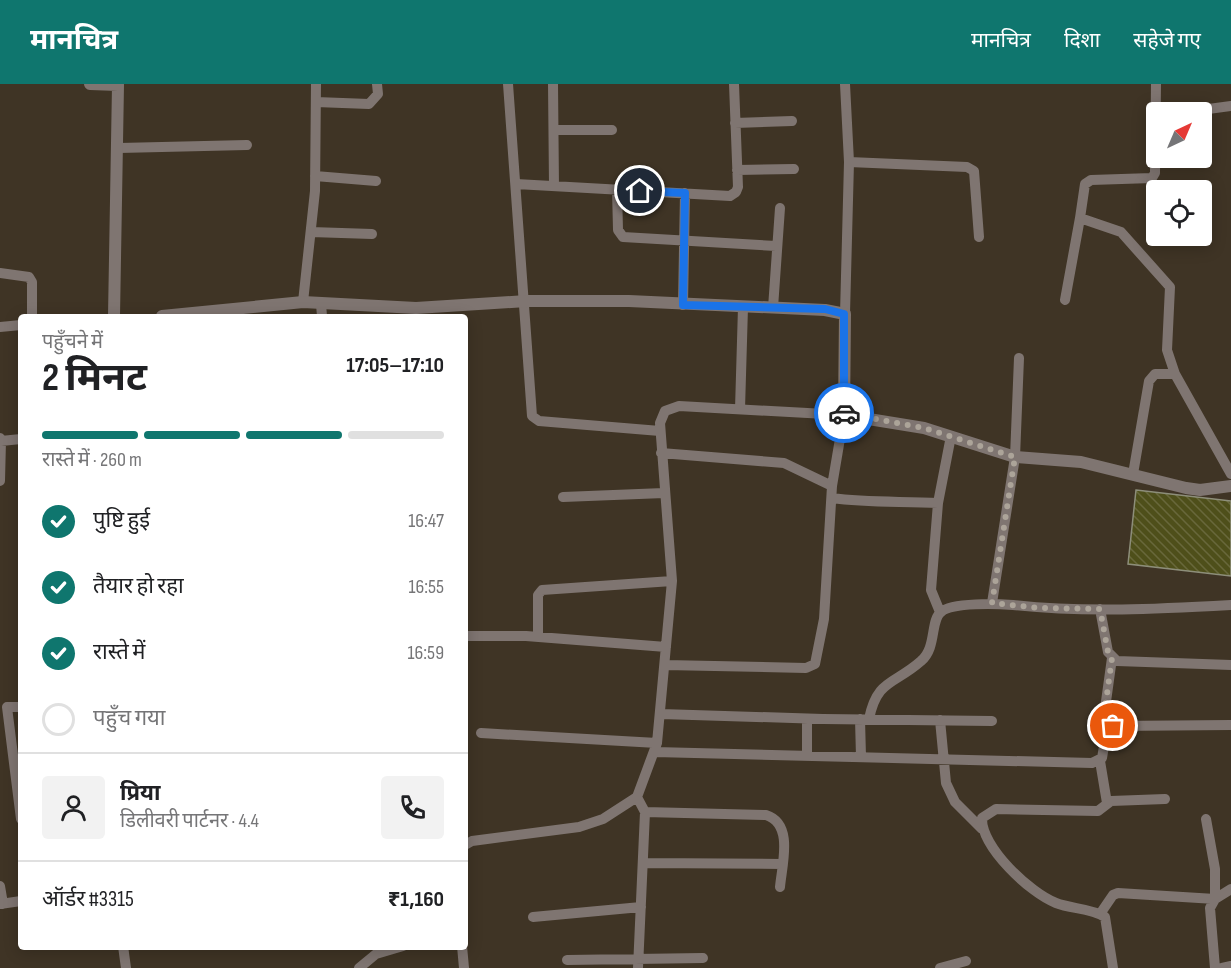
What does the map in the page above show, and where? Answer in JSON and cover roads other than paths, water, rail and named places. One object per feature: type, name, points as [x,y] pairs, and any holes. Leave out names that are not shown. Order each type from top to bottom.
[{"type":"street","points":[[90,84],[118,84],[119,148],[114,314]]},
{"type":"street","points":[[303,302],[315,176],[316,84]]},
{"type":"street","points":[[316,102],[372,102],[378,94],[377,84]]},
{"type":"street","points":[[508,84],[526,301],[530,411],[534,419],[660,431]]},
{"type":"street","points":[[553,84],[554,186]]},
{"type":"street","points":[[516,184],[730,196],[736,192],[738,187],[734,84]]},
{"type":"street","points":[[665,665],[806,668],[815,664],[824,619],[832,486],[844,415],[844,314],[849,162],[845,84]]},
{"type":"street","points":[[1065,300],[1085,184],[1091,180],[1148,179],[1155,173],[1156,84]]},
{"type":"street","points":[[1212,109],[1231,106]]},
{"type":"street","points":[[735,123],[792,122]]},
{"type":"street","points":[[554,130],[612,130]]},
{"type":"street","points":[[119,148],[247,145]]},
{"type":"street","points":[[849,162],[967,167],[974,171],[979,237]]},
{"type":"street","points":[[737,170],[794,169]]},
{"type":"street","points":[[315,176],[376,181]]},
{"type":"street","points":[[617,189],[619,235],[623,237],[776,246]]},
{"type":"street","points":[[683,305],[685,193]]},
{"type":"street","points":[[774,308],[780,208]]},
{"type":"street","points":[[1080,218],[1121,232],[1170,287],[1167,350],[1175,374],[1231,474]]},
{"type":"street","points":[[311,232],[372,234]]},
{"type":"street","points":[[0,273],[28,277],[32,282],[32,314]]},
{"type":"street","points":[[182,314],[303,302],[377,312],[526,301],[629,301],[825,309],[844,314]]},
{"type":"street","points":[[321,303],[322,314]]},
{"type":"street","points":[[740,409],[743,307]]},
{"type":"street","points":[[0,327],[18,325]]},
{"type":"street","points":[[992,603],[1015,457],[1019,358]]},
{"type":"street","points":[[1133,474],[1149,381],[1155,374],[1175,374]]},
{"type":"street","points":[[468,843],[579,827],[603,819],[637,797],[656,747],[661,714],[672,581],[660,431],[661,416],[671,407],[844,415],[924,428],[1015,457],[1081,462],[1200,490],[1231,486]]},
{"type":"street","points":[[861,757],[865,719],[877,693],[920,662],[930,650],[940,612],[931,590],[938,503],[951,436]]},
{"type":"street","points":[[0,481],[0,439],[18,439]]},
{"type":"street","points":[[661,453],[784,463],[832,486]]},
{"type":"street","points":[[563,497],[664,493]]},
{"type":"street","points":[[832,498],[867,503],[894,500],[938,503]]},
{"type":"street","points":[[538,637],[538,595],[542,590],[672,581]]},
{"type":"street","points":[[940,612],[992,603],[1040,608],[1100,609],[1231,605]]},
{"type":"street","points":[[1100,609],[1108,652],[1117,662],[1231,665]]},
{"type":"street","points":[[468,636],[538,637],[666,647]]},
{"type":"street","points":[[1112,658],[1104,716],[1113,726],[1231,725]]},
{"type":"street","points":[[18,707],[2,707],[18,801]]},
{"type":"street","points":[[661,714],[807,719],[992,721]]},
{"type":"street","points":[[807,719],[807,755]]},
{"type":"street","points":[[940,720],[942,760],[946,783],[956,802],[982,829],[989,844],[1043,897],[1057,904],[1100,914],[1108,923],[1113,968]]},
{"type":"street","points":[[1107,803],[1100,761],[1108,723]]},
{"type":"street","points":[[482,733],[656,747],[807,755],[942,760],[1092,763],[1100,761]]},
{"type":"street","points":[[637,797],[645,812],[638,964]]},
{"type":"street","points":[[982,829],[982,818],[996,809],[1098,811],[1107,803],[1165,799]]},
{"type":"street","points":[[645,812],[765,815],[775,818],[781,825],[784,838],[780,887]]},
{"type":"street","points":[[1206,819],[1215,869],[1215,899]]},
{"type":"street","points":[[644,863],[782,864]]},
{"type":"street","points":[[0,886],[2,904],[18,901]]},
{"type":"street","points":[[1215,968],[1210,908],[1215,899],[1231,889]]},
{"type":"street","points":[[1100,914],[1113,895],[1118,893],[1215,899]]},
{"type":"street","points":[[534,917],[641,907]]},
{"type":"street","points":[[124,950],[126,968]]},
{"type":"street","points":[[359,968],[376,954],[390,950]]},
{"type":"street","points":[[462,950],[464,968]]},
{"type":"street","points":[[567,960],[638,964],[703,958]]},
{"type":"street","points":[[940,968],[966,961]]},
{"type":"street","points":[[1222,968],[1231,966]]}]
